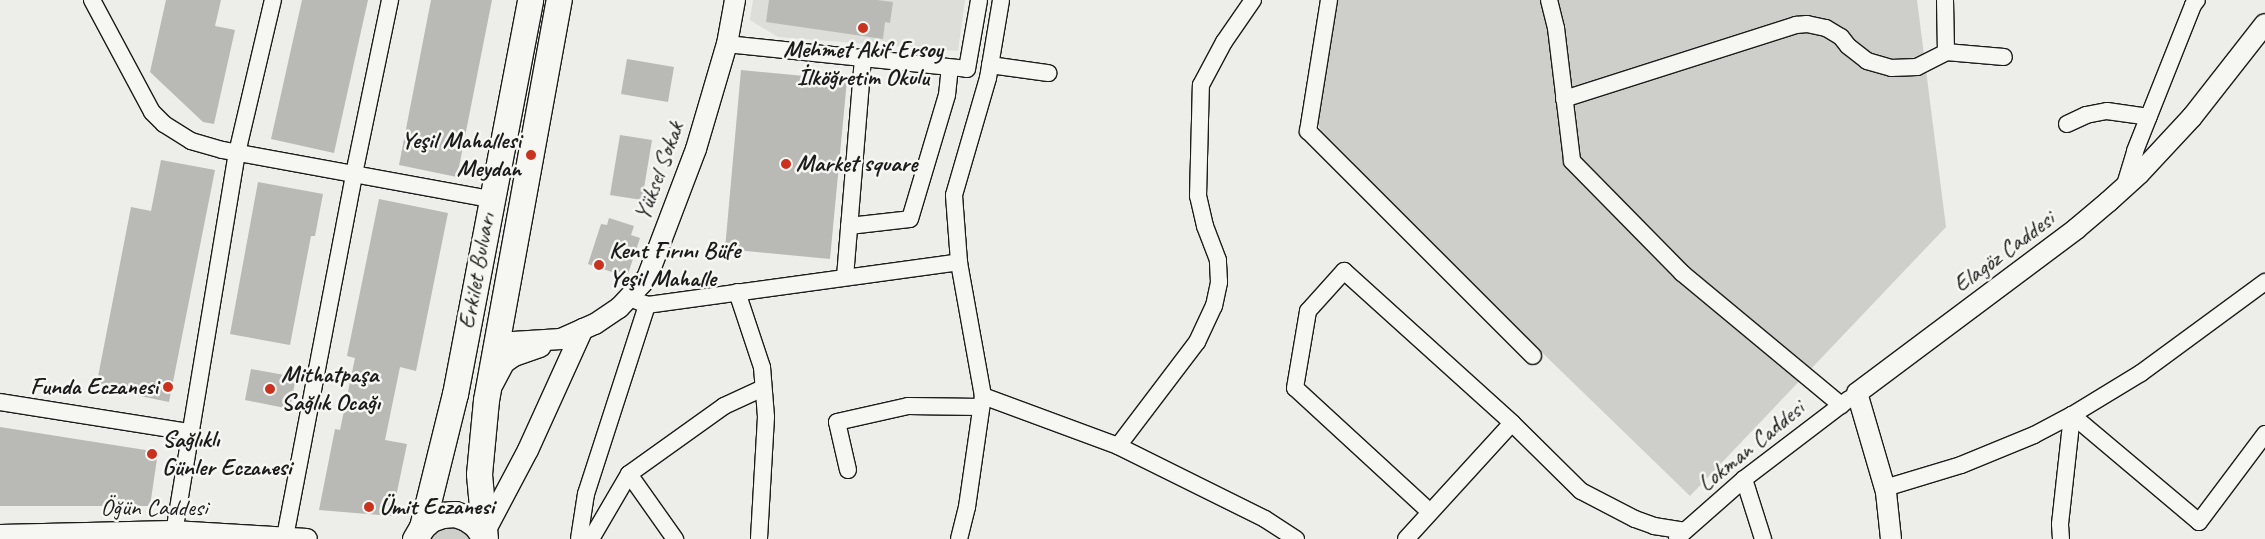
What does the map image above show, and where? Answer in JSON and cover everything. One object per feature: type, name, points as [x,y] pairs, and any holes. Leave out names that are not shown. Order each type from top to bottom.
[{"type":"main road","name":"Erkilet Bulvarı","points":[[418,533],[455,394],[490,199],[530,0]]},
{"type":"main road","name":"Erkilet Bulvarı","points":[[484,537],[479,474],[486,400],[559,0]]},
{"type":"main road","points":[[418,533],[431,519],[442,515],[455,514],[466,518],[476,525],[484,537]]},
{"type":"street","points":[[92,0],[152,112],[164,124],[191,141],[237,153],[490,199]]},
{"type":"street","points":[[173,535],[237,153],[273,0]]},
{"type":"street","points":[[295,538],[354,174],[390,0]]},
{"type":"street","name":"Yüksel Sokak","points":[[497,343],[561,339],[638,302],[696,149],[727,44],[735,0]]},
{"type":"street","points":[[727,44],[967,69],[979,0]]},
{"type":"street","points":[[960,539],[967,506],[982,401],[959,262],[954,195],[990,65],[1001,0]]},
{"type":"street","points":[[1118,446],[1197,342],[1214,306],[1218,282],[1218,260],[1205,226],[1198,196],[1201,85],[1224,42],[1253,0]]},
{"type":"street","points":[[1329,0],[1308,131],[1533,356]]},
{"type":"street","points":[[1549,0],[1556,28],[1572,161],[1682,273],[1841,405]]},
{"type":"street","points":[[1945,0],[1946,52]]},
{"type":"street","points":[[2124,188],[2192,2]]},
{"type":"street","name":"Elagöz Caddesi","points":[[1857,393],[2076,229],[2124,188],[2192,117],[2265,24]]},
{"type":"street","points":[[1564,99],[1796,25],[1818,25],[1826,28],[1841,37],[1848,46],[1867,61],[1891,68],[1917,67],[1946,52],[2004,57]]},
{"type":"street","points":[[845,277],[863,58]]},
{"type":"street","points":[[990,65],[1048,73]]},
{"type":"street","points":[[849,226],[910,219],[947,95],[950,68]]},
{"type":"street","points":[[2067,124],[2086,115],[2108,111],[2149,117]]},
{"type":"street","points":[[579,539],[586,494],[638,302],[738,292],[959,262]]},
{"type":"street","points":[[1430,512],[1295,388],[1308,311],[1344,271],[1512,423],[1581,491],[1635,519],[1680,535]]},
{"type":"street","points":[[1885,488],[1961,465],[2034,435],[2072,415],[2141,373],[2265,282]]},
{"type":"street","points":[[738,292],[762,366],[764,388],[766,417],[759,539]]},
{"type":"street","points":[[484,537],[528,450],[582,329]]},
{"type":"street","points":[[486,400],[504,363],[514,356],[561,339]]},
{"type":"street","points":[[591,539],[629,474],[724,406],[764,388]]},
{"type":"street","points":[[1857,393],[1885,488],[1889,507],[1891,539]]},
{"type":"street","name":"Lokman Caddesi","points":[[1680,535],[1744,479],[1857,393]]},
{"type":"street","points":[[848,470],[837,422],[908,406],[982,401],[1118,446],[1265,519],[1296,539]]},
{"type":"street","points":[[0,402],[190,432]]},
{"type":"street","points":[[2072,415],[2199,522],[2265,434]]},
{"type":"street","points":[[2061,539],[2060,524],[2072,415]]},
{"type":"street","points":[[1406,539],[1512,423]]},
{"type":"street","points":[[629,474],[675,539]]},
{"type":"street","points":[[1744,479],[1763,539]]},
{"type":"street","name":"Öğün Caddesi","points":[[0,535],[173,535],[295,538]]},
{"type":"shaded area","name":"Mehmet Akif Ersoy İlköğretim Okulu","points":[[753,0],[965,0],[958,51],[778,37],[750,20]]},
{"type":"shaded area","points":[[1333,0],[1917,0],[1946,227],[1690,496],[1325,142],[1317,121]]},
{"type":"shaded area","points":[[460,525],[474,539],[425,539],[434,528]]},
{"type":"building","points":[[166,0],[221,0],[215,26],[235,30],[214,124],[203,122],[150,72]]},
{"type":"building","points":[[302,0],[368,0],[334,153],[271,139]]},
{"type":"building","points":[[431,0],[492,0],[457,177],[399,165]]},
{"type":"building","points":[[769,0],[877,0],[893,2],[890,23],[885,22],[883,39],[766,22]]},
{"type":"building","points":[[627,59],[674,67],[668,102],[621,94]]},
{"type":"building","name":"Market square","points":[[741,70],[847,80],[830,259],[725,249]]},
{"type":"building","points":[[620,135],[652,140],[642,200],[610,195]]},
{"type":"building","points":[[161,160],[215,170],[169,402],[96,387],[131,207],[151,211]]},
{"type":"building","points":[[258,182],[323,194],[315,236],[311,236],[290,345],[230,334]]},
{"type":"building","points":[[379,199],[448,213],[416,371],[400,367],[385,440],[407,444],[392,516],[319,510],[335,429],[340,430],[355,358],[347,356]]},
{"type":"building","points":[[609,218],[634,226],[631,235],[640,238],[627,277],[588,264],[601,224],[607,225]]},
{"type":"building","name":"Mithatpaşa Sağlık Ocağı","points":[[251,369],[296,377],[290,409],[245,400]]},
{"type":"building","points":[[0,427],[158,452],[150,506],[0,506]]},
{"type":"place","name":"Mehmet Akif Ersoy İlköğretim Okulu","points":[[863,28]]},
{"type":"place","name":"Yeşil Mahallesi Meydan","points":[[531,155]]},
{"type":"place","name":"Market square","points":[[786,164]]},
{"type":"place","name":"Kent Fırını Büfe Yeşil Mahalle","points":[[599,265]]},
{"type":"place","name":"Funda Eczanesi","points":[[168,387]]},
{"type":"place","name":"Mithatpaşa Sağlık Ocağı","points":[[270,389]]},
{"type":"place","name":"Sağlıklı Günler Eczanesi","points":[[152,454]]},
{"type":"place","name":"Ümit Eczanesi","points":[[369,507]]}]
